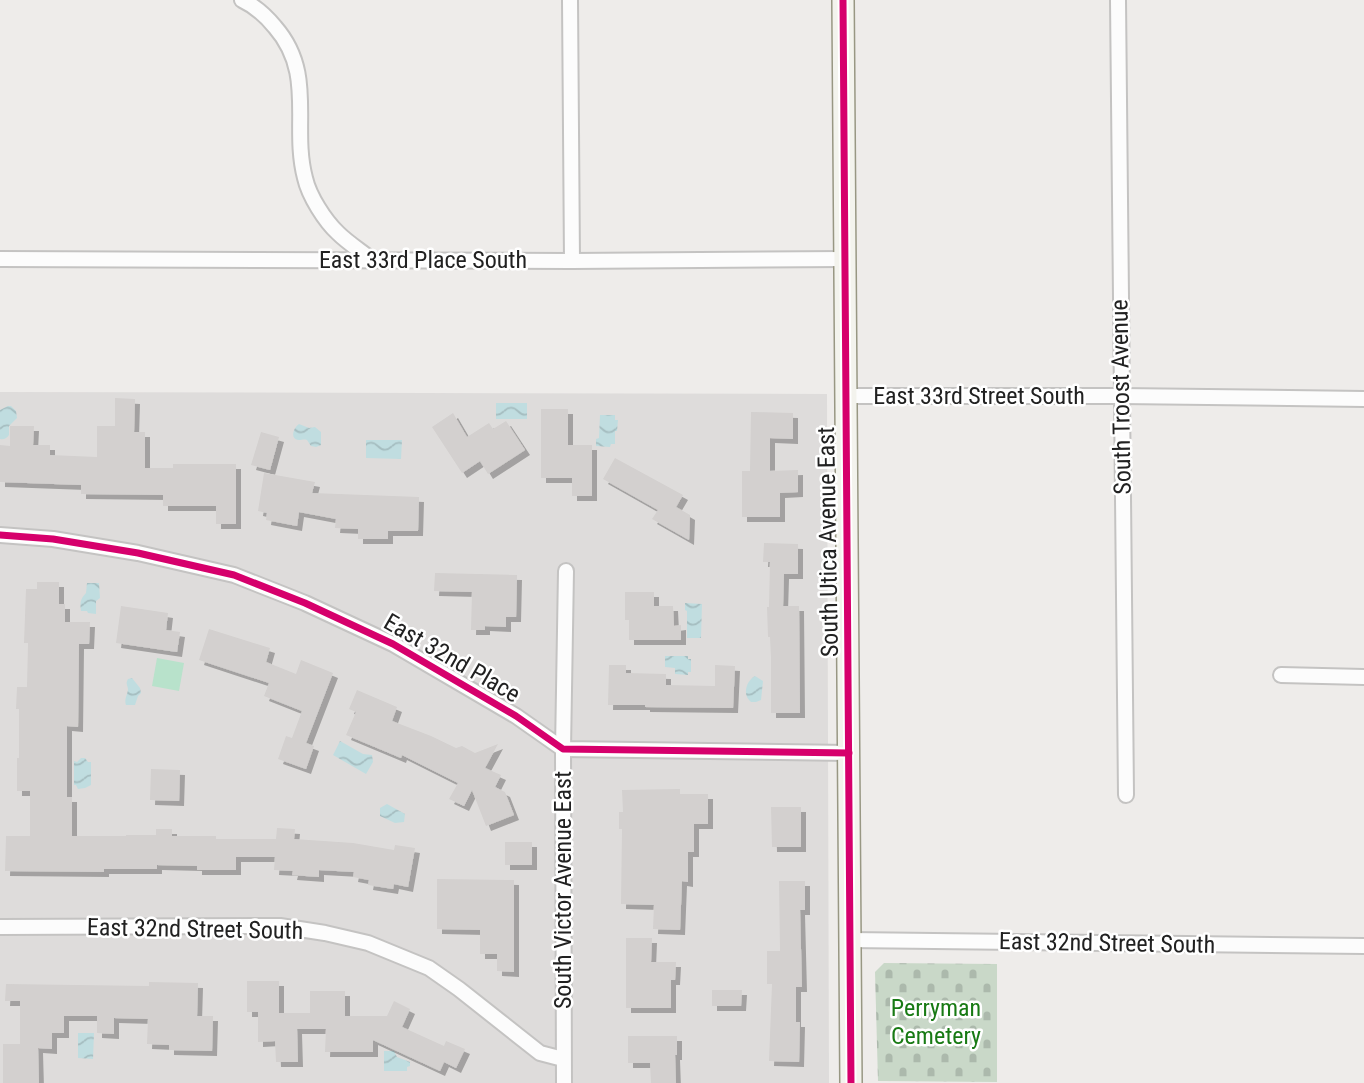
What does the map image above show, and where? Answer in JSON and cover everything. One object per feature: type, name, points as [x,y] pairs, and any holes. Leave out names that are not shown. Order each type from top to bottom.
[{"type":"street","points":[[242,0],[265,15],[291,50],[300,87],[300,149],[305,179],[314,201],[337,232],[372,260]]},
{"type":"street","points":[[570,0],[572,261]]},
{"type":"street","name":"South Utica Avenue East","points":[[843,0],[850,1083]]},
{"type":"street","name":"South Troost Avenue","points":[[1118,0],[1125,794]]},
{"type":"street","name":"East 33rd Place South","points":[[0,259],[845,259]]},
{"type":"street","name":"East 33rd Street South","points":[[846,396],[1364,399]]},
{"type":"street","name":"East 32nd Place","points":[[0,535],[53,539],[138,553],[234,575],[305,603],[393,644],[516,716],[564,749]]},
{"type":"street","name":"South Victor Avenue East","points":[[564,1083],[566,571]]},
{"type":"street","points":[[1281,675],[1364,677]]},
{"type":"street","points":[[564,749],[849,753]]},
{"type":"street","name":"East 32nd Street South","points":[[0,927],[280,926],[368,943],[429,968],[540,1053],[564,1059]]},
{"type":"street","name":"East 32nd Street South","points":[[850,940],[1364,946]]},
{"type":"shaded area","points":[[0,392],[827,394],[829,1083],[0,1083]]},
{"type":"green space","points":[[157,658],[184,663],[179,691],[152,686]]},
{"type":"green space","name":"Perryman Cemetery","points":[[884,963],[997,964],[997,1082],[878,1081],[875,972]]},
{"type":"water","points":[[496,403],[527,403],[527,419],[496,419]]},
{"type":"water","points":[[8,406],[16,411],[17,418],[9,426],[9,435],[0,439],[0,410]]},
{"type":"water","points":[[600,415],[615,415],[615,420],[618,420],[615,444],[610,447],[596,446]]},
{"type":"water","points":[[299,424],[315,427],[321,432],[321,445],[311,446],[307,440],[294,438],[294,430]]},
{"type":"water","points":[[366,440],[402,440],[401,459],[366,458]]},
{"type":"water","points":[[87,583],[99,583],[100,598],[96,601],[96,614],[81,611]]},
{"type":"water","points":[[685,603],[702,604],[701,638],[687,638]]},
{"type":"water","points":[[665,656],[688,656],[688,659],[691,659],[691,672],[688,672],[688,675],[675,674],[675,668],[665,667]]},
{"type":"water","points":[[755,676],[763,681],[761,700],[751,702],[746,688]]},
{"type":"water","points":[[132,678],[141,693],[135,705],[126,705],[127,682]]},
{"type":"water","points":[[340,741],[363,754],[372,755],[373,762],[366,774],[333,755]]},
{"type":"water","points":[[81,758],[91,762],[91,785],[78,789],[74,785],[74,761],[77,762]]},
{"type":"water","points":[[387,804],[405,814],[404,822],[395,823],[380,816],[380,808]]},
{"type":"water","points":[[78,1033],[94,1033],[93,1059],[78,1058]]},
{"type":"water","points":[[384,1051],[394,1051],[397,1057],[410,1062],[407,1071],[384,1071]]},
{"type":"building","points":[[115,398],[135,399],[134,432],[145,432],[145,468],[173,468],[173,464],[236,464],[236,524],[216,524],[216,506],[163,506],[163,495],[81,494],[81,485],[0,482],[0,445],[10,446],[10,426],[34,426],[33,445],[50,445],[50,455],[97,457],[97,426],[115,426]]},
{"type":"building","points":[[541,409],[568,409],[568,445],[592,445],[592,496],[572,496],[572,478],[541,478]]},
{"type":"building","points":[[751,412],[793,413],[793,439],[770,438],[770,471],[798,470],[798,492],[780,493],[780,517],[742,517],[742,471],[750,471]]},
{"type":"building","points":[[453,413],[467,437],[489,423],[493,429],[506,421],[525,450],[488,474],[480,461],[462,473],[432,427]]},
{"type":"building","points":[[261,432],[279,437],[270,470],[251,465]]},
{"type":"building","points":[[615,458],[683,495],[676,507],[690,515],[689,540],[652,519],[658,510],[603,479]]},
{"type":"building","points":[[264,473],[315,482],[312,493],[419,497],[418,531],[388,531],[388,539],[358,539],[358,529],[335,528],[336,519],[299,512],[297,526],[266,520],[267,513],[258,511]]},
{"type":"building","points":[[764,543],[798,544],[798,574],[784,574],[783,606],[799,606],[800,713],[771,713],[767,607],[770,562],[763,562]]},
{"type":"building","points":[[435,573],[517,575],[516,617],[506,617],[506,627],[485,626],[485,630],[471,630],[472,592],[434,591]]},
{"type":"building","points":[[37,582],[59,582],[59,604],[65,604],[65,622],[90,622],[89,644],[79,644],[78,727],[67,726],[67,797],[72,797],[72,836],[156,835],[156,829],[172,829],[172,836],[276,839],[277,828],[295,829],[294,839],[353,843],[394,850],[395,845],[415,848],[408,887],[394,884],[393,889],[368,885],[369,880],[353,877],[354,872],[319,870],[319,877],[292,875],[293,871],[274,870],[275,857],[236,857],[236,870],[197,870],[197,866],[157,865],[157,869],[104,869],[104,872],[5,871],[6,836],[30,836],[30,791],[17,791],[19,709],[16,709],[17,687],[27,687],[28,643],[24,643],[26,589],[37,589]]},
{"type":"building","points":[[625,592],[654,592],[654,606],[673,606],[674,626],[681,625],[681,640],[629,640],[629,620],[625,620]]},
{"type":"building","points":[[121,606],[168,613],[166,630],[180,632],[177,652],[116,643]]},
{"type":"building","points":[[209,629],[270,648],[266,662],[296,674],[301,660],[333,673],[306,743],[314,746],[306,769],[278,759],[286,736],[292,738],[302,711],[264,696],[269,683],[199,660]]},
{"type":"building","points":[[609,665],[626,665],[626,673],[666,674],[666,685],[715,686],[715,665],[735,666],[733,708],[608,705]]},
{"type":"building","points":[[357,690],[397,707],[392,721],[456,748],[462,746],[475,753],[498,744],[485,768],[501,775],[495,787],[505,792],[514,815],[486,826],[472,790],[464,806],[449,799],[458,783],[402,755],[401,758],[346,735],[356,712],[349,709]]},
{"type":"building","points":[[151,769],[180,770],[179,801],[150,800]]},
{"type":"building","points":[[680,789],[680,794],[708,794],[708,824],[694,824],[694,852],[688,852],[688,882],[682,881],[680,930],[653,929],[654,905],[621,904],[622,829],[619,829],[619,812],[623,812],[622,790]]},
{"type":"building","points":[[771,807],[801,807],[801,847],[772,847]]},
{"type":"building","points":[[505,842],[532,842],[532,865],[505,865]]},
{"type":"building","points":[[437,879],[514,880],[514,972],[497,971],[497,954],[480,954],[480,930],[437,929]]},
{"type":"building","points":[[779,881],[805,881],[805,910],[800,910],[802,987],[796,987],[796,1022],[800,1022],[799,1062],[769,1061],[772,984],[767,984],[767,951],[780,951]]},
{"type":"building","points":[[626,938],[652,938],[651,962],[676,962],[675,980],[671,980],[671,1008],[626,1008]]},
{"type":"building","points":[[247,981],[279,981],[279,1013],[310,1013],[310,991],[345,991],[345,1016],[387,1016],[394,1001],[410,1009],[402,1027],[444,1046],[446,1041],[465,1049],[456,1068],[444,1062],[440,1071],[373,1040],[373,1052],[325,1052],[326,1029],[297,1029],[298,1062],[276,1062],[275,1041],[258,1042],[258,1012],[247,1012]]},
{"type":"building","points":[[149,982],[198,983],[197,1016],[213,1016],[212,1051],[169,1050],[169,1045],[147,1044],[148,1019],[114,1018],[114,1034],[97,1033],[97,1016],[64,1016],[64,1033],[52,1033],[52,1049],[38,1048],[39,1083],[3,1083],[3,1044],[20,1044],[20,1001],[5,1001],[6,984],[149,986]]},
{"type":"building","points":[[712,990],[742,990],[741,1006],[712,1006]]},
{"type":"building","points":[[628,1036],[677,1036],[676,1083],[651,1083],[650,1063],[628,1063]]},
{"type":"cycle path","points":[[843,0],[851,1083]]},
{"type":"cycle path","points":[[0,535],[53,539],[138,553],[234,575],[305,603],[393,644],[516,716],[563,749],[849,753]]}]
